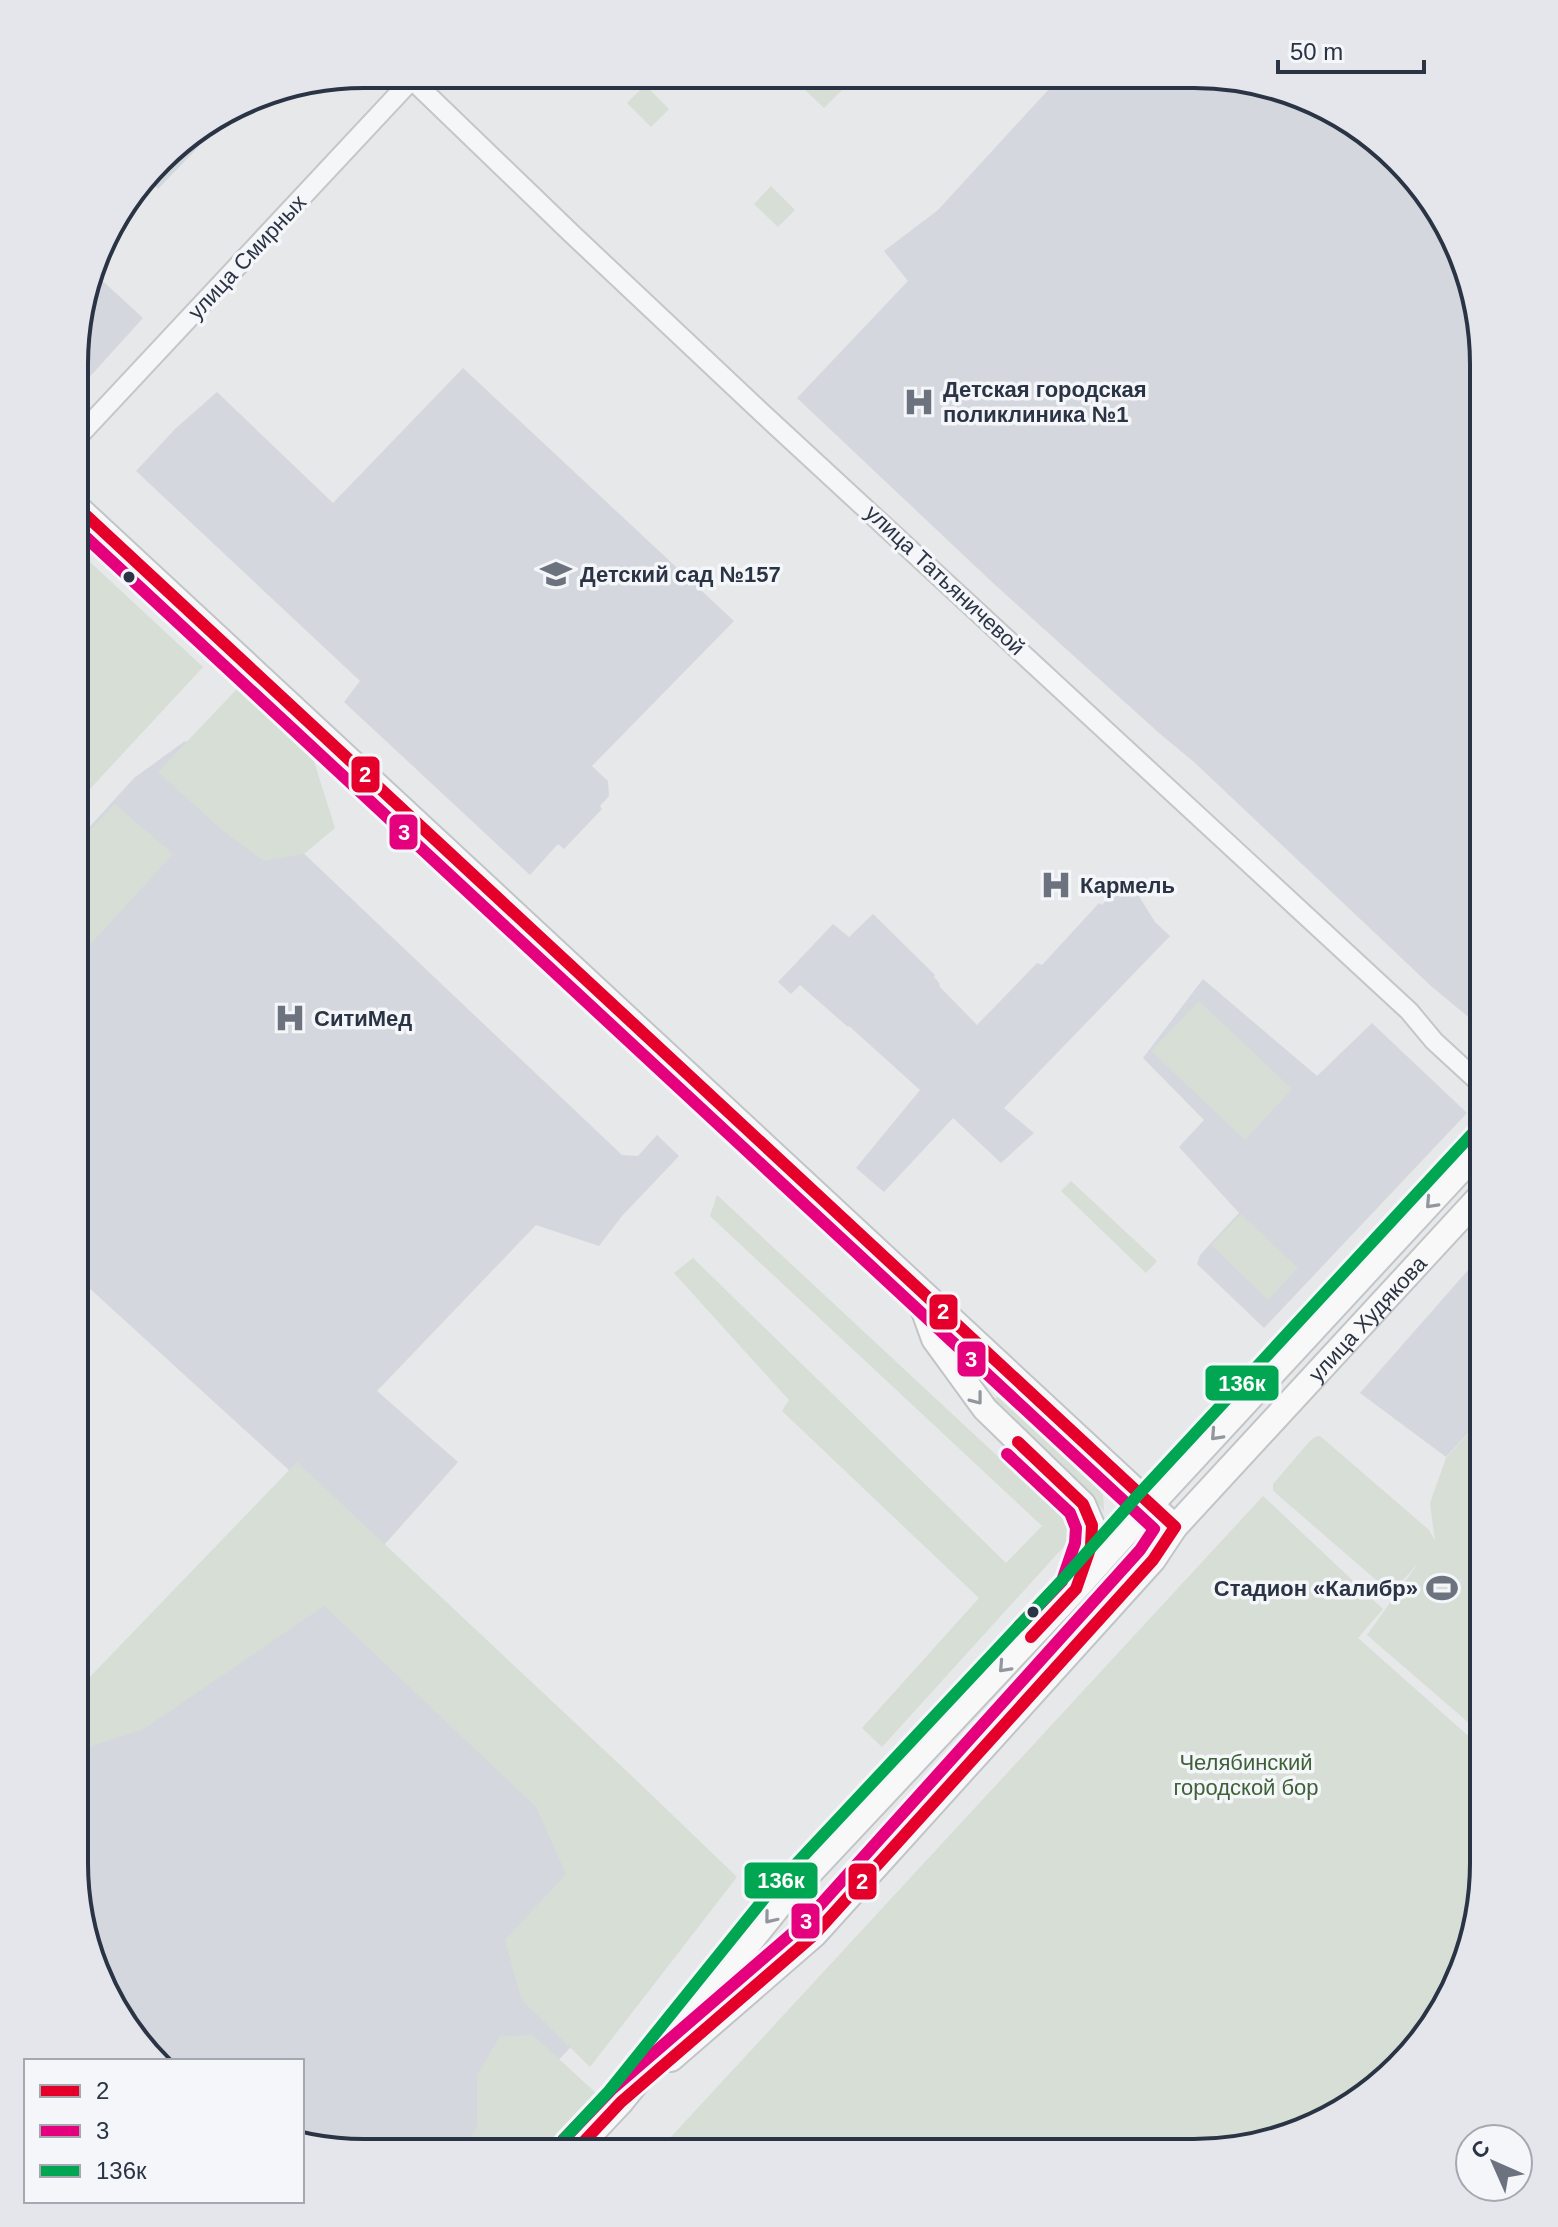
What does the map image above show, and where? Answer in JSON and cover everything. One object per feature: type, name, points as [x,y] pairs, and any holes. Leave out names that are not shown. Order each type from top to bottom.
[{"type":"main road","points":[[88,517],[1175,1527]]},
{"type":"main road","name":"улица Худякова","points":[[586,2139],[621,2102],[779,1906],[1076,1589],[1469,1161]]},
{"type":"main road","name":"улица Худякова","points":[[621,2102],[814,1935],[1153,1560],[1175,1527],[1469,1208]]},
{"type":"main road","points":[[914,1283],[934,1339],[970,1390],[1000,1426],[1083,1504],[1092,1525],[1091,1546],[1076,1589]]},
{"type":"street","name":"улица Смирных","points":[[88,426],[400,89]]},
{"type":"street","name":"улица Татьяничевой","points":[[425,89],[761,412],[1409,1011],[1434,1041],[1470,1074]]},
{"type":"shaded area","points":[[1050,88],[1194,88],[1230,90],[1265,97],[1332,125],[1362,145],[1389,169],[1413,196],[1433,226],[1455,276],[1465,310],[1470,364],[1470,1018],[1431,986],[1194,762],[993,583],[797,398],[908,281],[884,251],[938,210]]},
{"type":"shaded area","points":[[207,138],[158,189],[154,186],[157,182]]},
{"type":"shaded area","points":[[102,280],[143,318],[88,379],[90,328]]},
{"type":"shaded area","points":[[463,368],[734,621],[592,766],[608,781],[609,796],[600,806],[602,809],[564,849],[558,844],[530,875],[344,702],[360,681],[136,471],[176,428],[217,392],[333,503]]},
{"type":"shaded area","points":[[185,741],[622,1155],[638,1156],[657,1135],[679,1156],[622,1216],[599,1246],[536,1225],[377,1391],[458,1462],[377,1553],[726,1882],[484,2139],[364,2139],[304,2132],[304,2059],[170,2059],[145,2031],[125,2001],[103,1951],[93,1917],[88,1863],[88,1693],[292,1473],[88,1287],[88,829],[134,778]]},
{"type":"shaded area","points":[[1124,881],[1137,893],[1155,922],[1170,936],[1004,1108],[1034,1133],[1001,1163],[953,1118],[884,1192],[856,1168],[920,1090],[800,985],[791,994],[778,982],[833,924],[849,937],[873,914],[935,975],[939,986],[977,1025],[1037,963],[1042,965],[1099,903],[1102,905]]},
{"type":"shaded area","points":[[1203,979],[1317,1076],[1372,1023],[1467,1113],[1264,1328],[1197,1264],[1200,1255],[1239,1213],[1179,1147],[1204,1120],[1143,1058]]},
{"type":"shaded area","points":[[1469,1269],[1469,1432],[1446,1457],[1360,1393]]},
{"type":"green space","points":[[804,88],[840,88],[824,108]]},
{"type":"green space","points":[[641,89],[649,89],[669,109],[651,127],[627,103]]},
{"type":"green space","points":[[771,186],[795,210],[778,227],[754,204]]},
{"type":"green space","points":[[88,560],[203,667],[88,791]]},
{"type":"green space","points":[[238,688],[312,755],[335,828],[304,854],[264,861],[223,831],[158,772]]},
{"type":"green space","points":[[115,804],[173,854],[88,947],[88,832]]},
{"type":"green space","points":[[1199,1001],[1292,1089],[1245,1140],[1151,1051]]},
{"type":"green space","points":[[1071,1181],[1157,1261],[1146,1273],[1061,1191]]},
{"type":"green space","points":[[717,1195],[1078,1531],[882,1747],[862,1728],[979,1598],[782,1411],[789,1400],[674,1273],[693,1258],[1006,1563],[1042,1526],[710,1216]]},
{"type":"green space","points":[[1241,1214],[1298,1268],[1268,1300],[1211,1245]]},
{"type":"green space","points":[[998,1397],[1096,1486],[1103,1495],[1104,1511],[1081,1483],[995,1404]]},
{"type":"green space","points":[[1469,1432],[1469,1723],[1367,1635],[1419,1562],[1398,1586],[1388,1589],[1273,1490],[1273,1484],[1310,1441],[1320,1436],[1429,1530],[1435,1541],[1430,1503],[1446,1458]]},
{"type":"green space","points":[[297,1462],[737,1877],[590,2067],[521,1999],[505,1940],[566,1874],[536,1807],[324,1606],[144,1729],[88,1747],[88,1679]]},
{"type":"green space","name":"Челябинский городской бор","points":[[1263,1496],[1383,1609],[1358,1638],[1469,1737],[1469,1881],[1465,1917],[1455,1951],[1441,1985],[1401,2045],[1376,2070],[1316,2110],[1248,2134],[1194,2139],[669,2139]]},
{"type":"green space","points":[[533,2035],[597,2094],[555,2139],[469,2139],[477,2126],[477,2075],[500,2036]]},
{"type":"transit line","name":"2","points":[[88,517],[1175,1527],[1153,1560],[814,1935],[621,2102],[586,2139]]},
{"type":"transit line","name":"3","points":[[88,539],[1154,1529],[1140,1550],[803,1924],[611,2090],[564,2139]]},
{"type":"transit line","name":"136к","points":[[564,2139],[609,2091],[767,1895],[1064,1578],[1469,1137]]},
{"type":"transit line","name":"2","points":[[1018,1442],[1083,1504],[1092,1525],[1091,1546],[1076,1589],[1031,1637]]},
{"type":"transit line","name":"3","points":[[1007,1454],[1070,1513],[1076,1528],[1075,1543],[1062,1581],[1019,1626]]},
{"type":"place","name":"Детская городская поликлиника №1","points":[[919,402]]},
{"type":"place","name":"Детский сад №157","points":[[556,574]]},
{"type":"place","name":"Кармель","points":[[1056,885]]},
{"type":"place","name":"СитиМед","points":[[290,1018]]},
{"type":"place","name":"Стадион «Калибр»","points":[[1442,1588]]}]
